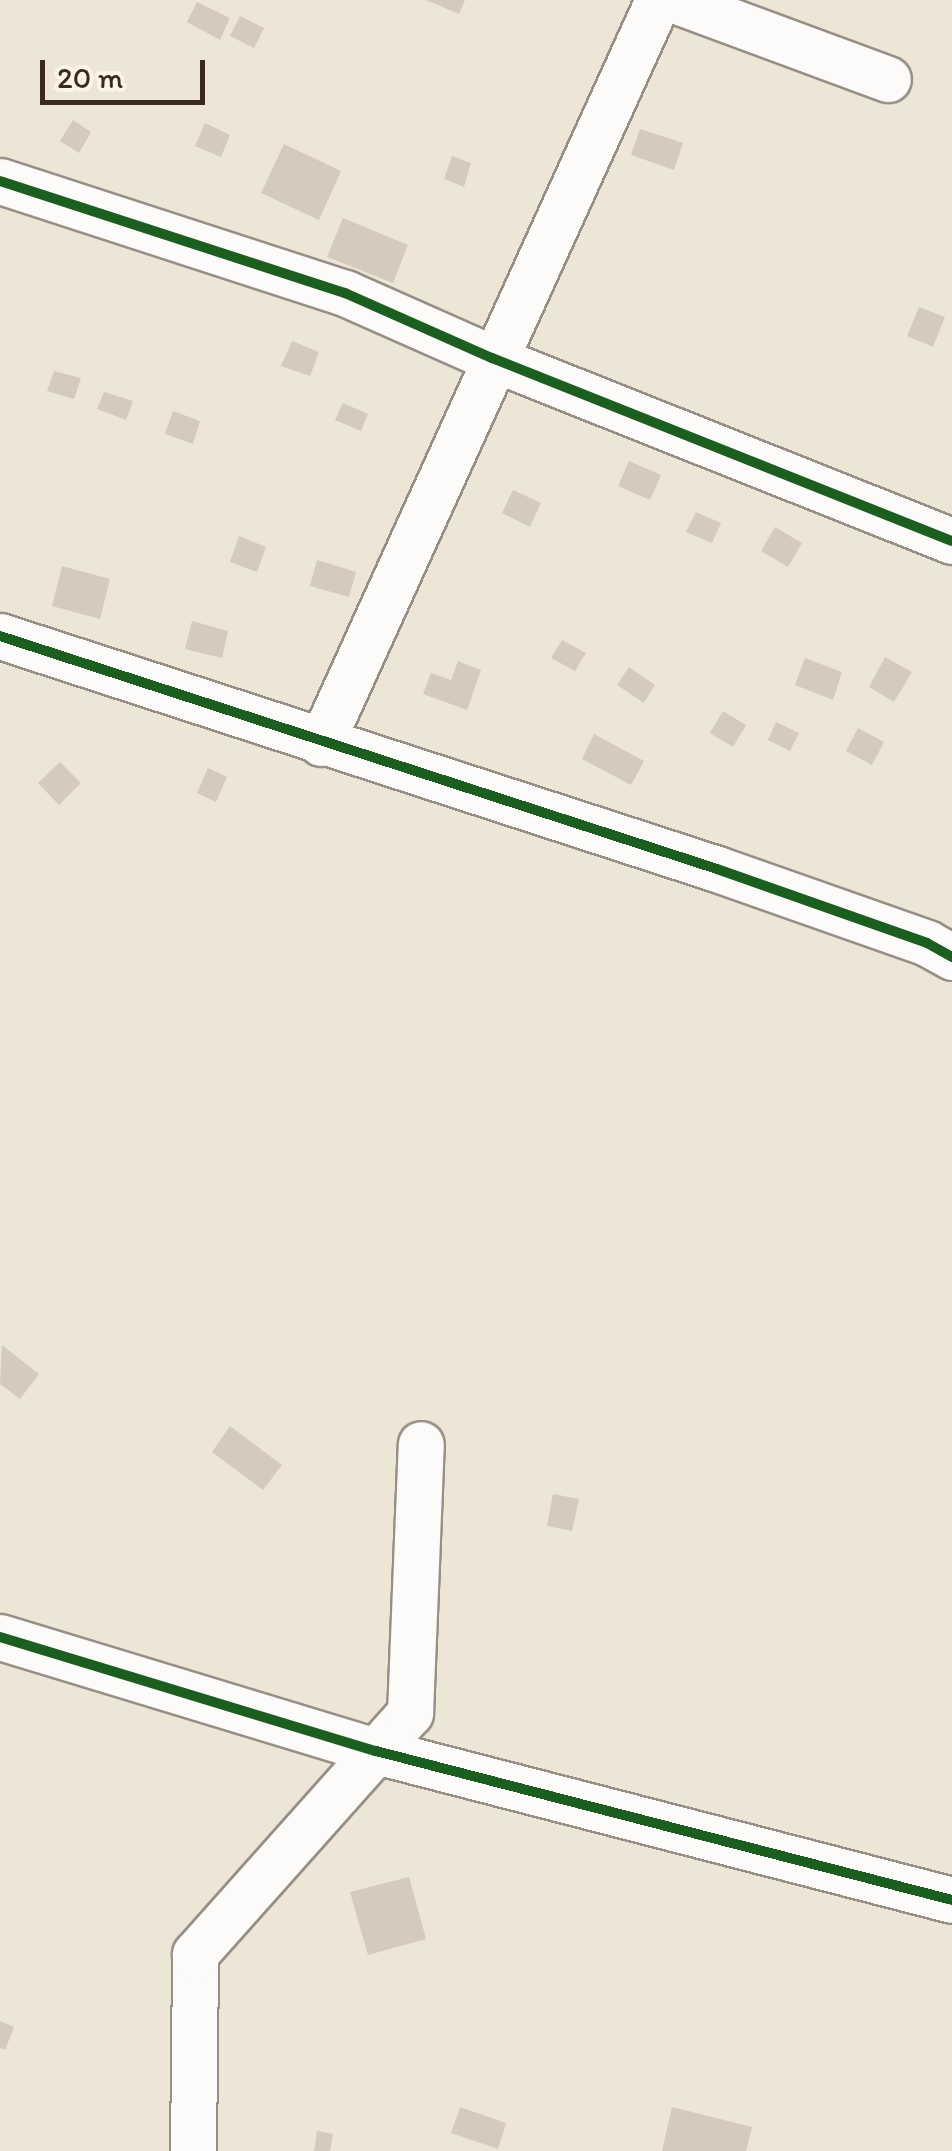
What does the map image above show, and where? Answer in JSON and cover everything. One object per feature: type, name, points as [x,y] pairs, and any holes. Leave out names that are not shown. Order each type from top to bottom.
[{"type":"street","points":[[321,743],[492,358],[658,0]]},
{"type":"street","points":[[674,0],[888,78]]},
{"type":"street","points":[[0,181],[345,294],[492,358],[952,541]]},
{"type":"street","points":[[0,636],[717,869],[927,943],[952,958]]},
{"type":"street","points":[[192,2151],[195,1954],[410,1714],[421,1444]]},
{"type":"street","points":[[0,1636],[376,1751],[952,1900]]},
{"type":"building","points":[[426,0],[465,0],[459,14]]},
{"type":"building","points":[[197,2],[230,18],[220,40],[187,22]]},
{"type":"building","points":[[240,16],[264,28],[254,48],[230,36]]},
{"type":"building","points":[[73,120],[91,132],[79,153],[60,141]]},
{"type":"building","points":[[205,123],[230,135],[221,157],[195,146]]},
{"type":"building","points":[[640,129],[683,143],[674,170],[631,155]]},
{"type":"building","points":[[284,144],[341,171],[319,220],[261,193]]},
{"type":"building","points":[[452,156],[471,163],[464,187],[444,179]]},
{"type":"building","points":[[343,218],[408,245],[393,283],[327,257]]},
{"type":"building","points":[[919,307],[945,317],[933,347],[907,336]]},
{"type":"building","points":[[292,341],[319,352],[310,376],[281,366]]},
{"type":"building","points":[[54,371],[81,378],[74,399],[47,391]]},
{"type":"building","points":[[104,392],[133,401],[126,420],[97,409]]},
{"type":"building","points":[[343,403],[368,414],[361,431],[335,420]]},
{"type":"building","points":[[173,411],[200,421],[193,444],[165,434]]},
{"type":"building","points":[[629,461],[661,475],[650,500],[618,486]]},
{"type":"building","points":[[513,490],[541,503],[530,527],[502,513]]},
{"type":"building","points":[[696,512],[721,523],[712,543],[686,532]]},
{"type":"building","points":[[775,527],[802,543],[788,567],[761,551]]},
{"type":"building","points":[[239,536],[266,547],[257,572],[230,562]]},
{"type":"building","points":[[317,560],[356,572],[349,597],[310,586]]},
{"type":"building","points":[[62,566],[110,579],[100,619],[52,606]]},
{"type":"building","points":[[192,621],[228,631],[222,658],[185,649]]},
{"type":"building","points":[[562,640],[586,653],[575,671],[551,658]]},
{"type":"building","points":[[885,657],[912,672],[894,702],[869,687]]},
{"type":"building","points":[[805,658],[842,672],[833,700],[795,685]]},
{"type":"building","points":[[458,661],[481,670],[467,710],[423,694],[431,673],[451,680]]},
{"type":"building","points":[[629,667],[655,685],[644,703],[617,685]]},
{"type":"building","points":[[723,711],[746,725],[733,747],[710,733]]},
{"type":"building","points":[[776,722],[799,733],[790,751],[768,740]]},
{"type":"building","points":[[858,728],[884,742],[872,765],[846,751]]},
{"type":"building","points":[[594,734],[644,761],[631,785],[582,759]]},
{"type":"building","points":[[60,762],[81,783],[59,805],[38,783]]},
{"type":"building","points":[[208,768],[227,777],[216,802],[197,793]]},
{"type":"building","points":[[2,1345],[39,1374],[20,1399],[0,1384]]},
{"type":"building","points":[[230,1426],[282,1465],[263,1490],[212,1452]]},
{"type":"building","points":[[553,1494],[579,1499],[572,1531],[547,1526]]},
{"type":"building","points":[[409,1877],[426,1939],[368,1955],[350,1892]]},
{"type":"building","points":[[0,2021],[14,2027],[5,2050],[0,2048]]},
{"type":"building","points":[[460,2107],[506,2123],[498,2149],[451,2133]]},
{"type":"building","points":[[672,2107],[752,2127],[746,2151],[662,2151]]},
{"type":"building","points":[[317,2131],[333,2134],[330,2151],[314,2151]]},
{"type":"cycle path","points":[[0,181],[345,293],[492,358],[952,541]]},
{"type":"cycle path","points":[[0,636],[717,869],[927,943],[952,957]]},
{"type":"cycle path","points":[[0,1637],[376,1751],[952,1900]]}]
